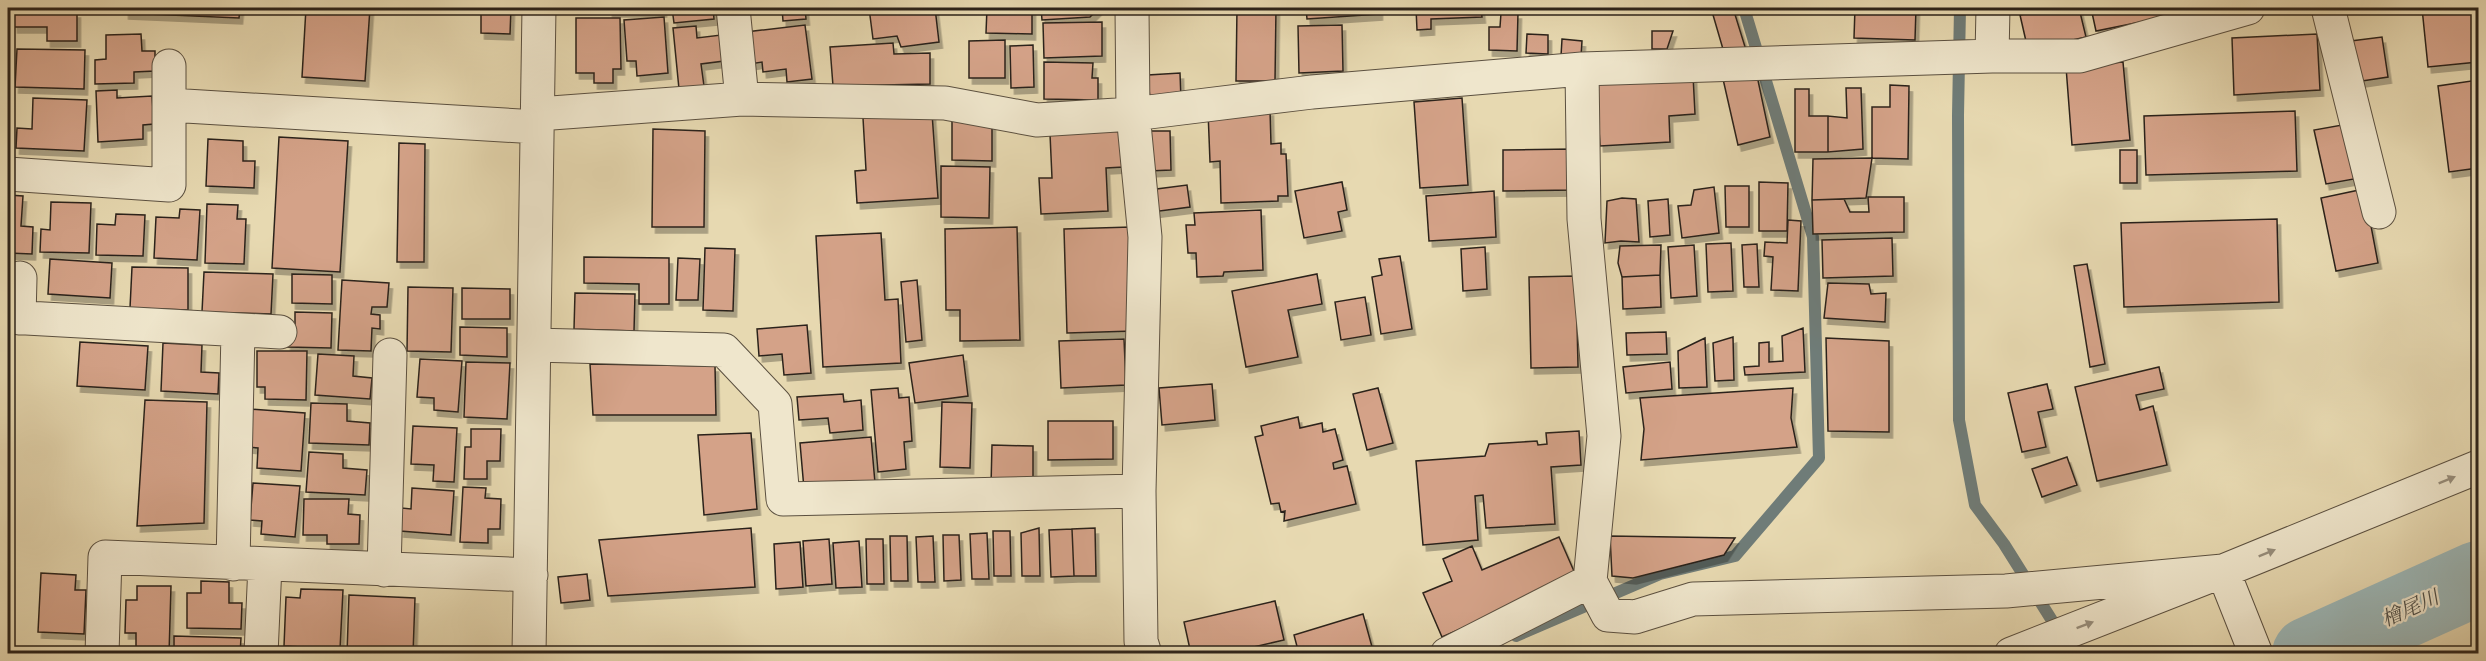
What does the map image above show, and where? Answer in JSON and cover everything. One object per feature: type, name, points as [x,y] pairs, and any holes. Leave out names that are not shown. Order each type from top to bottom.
[{"type":"street","points":[[529,654],[539,8]]},
{"type":"street","points":[[733,8],[742,99]]},
{"type":"street","points":[[1132,8],[1133,114],[1145,237],[1139,491],[1141,641],[1144,654]]},
{"type":"street","points":[[1992,56],[1993,8]]},
{"type":"street","points":[[169,105],[538,121],[742,99],[945,103],[1037,120],[1133,114],[1312,92],[1582,69],[1992,56],[2080,56],[2248,8]]},
{"type":"street","points":[[2328,8],[2379,212]]},
{"type":"street","points":[[8,174],[169,185],[169,66]]},
{"type":"street","points":[[1582,69],[1584,219],[1604,436],[1590,581],[1608,615],[1635,617],[1694,599],[2006,591],[2223,572]]},
{"type":"street","points":[[20,278],[13,317],[280,332]]},
{"type":"street","points":[[233,564],[238,330]]},
{"type":"street","points":[[534,345],[724,350],[775,404],[783,499],[1139,491]]},
{"type":"street","points":[[384,570],[390,355]]},
{"type":"street","points":[[2011,654],[2223,572],[2478,467]]},
{"type":"street","points":[[102,654],[105,557],[531,575]]},
{"type":"street","points":[[261,654],[265,565]]},
{"type":"street","points":[[2223,572],[2256,654]]},
{"type":"street","points":[[1447,654],[1590,581]]},
{"type":"building","points":[[13,8],[53,8],[53,12],[77,12],[77,41],[47,41],[47,27],[14,27]]},
{"type":"building","points":[[125,8],[240,8],[239,18],[125,13]]},
{"type":"building","points":[[306,8],[370,8],[365,81],[302,77]]},
{"type":"building","points":[[481,8],[511,8],[510,34],[481,33]]},
{"type":"building","points":[[609,8],[663,8],[663,11],[609,11]]},
{"type":"building","points":[[672,8],[713,8],[714,19],[674,23]]},
{"type":"building","points":[[782,8],[805,8],[806,19],[783,21]]},
{"type":"building","points":[[869,8],[935,8],[939,42],[901,47],[897,36],[873,39]]},
{"type":"building","points":[[987,8],[1032,8],[1032,34],[986,33]]},
{"type":"building","points":[[1041,8],[1098,9],[1090,17],[1042,20]]},
{"type":"building","points":[[1237,8],[1276,8],[1275,81],[1236,81]]},
{"type":"building","points":[[1306,8],[1379,8],[1379,14],[1307,19]]},
{"type":"building","points":[[1416,8],[1481,8],[1482,17],[1431,19],[1431,29],[1417,30]]},
{"type":"building","points":[[1711,8],[1733,8],[1746,50],[1725,56]]},
{"type":"building","points":[[1855,8],[1916,8],[1915,40],[1854,38]]},
{"type":"building","points":[[2053,8],[2079,8],[2086,37],[2028,50],[2020,15]]},
{"type":"building","points":[[2091,8],[2184,8],[2185,13],[2096,31]]},
{"type":"building","points":[[2422,8],[2478,8],[2478,62],[2428,67]]},
{"type":"building","points":[[1501,13],[1518,13],[1517,51],[1489,50],[1489,27],[1500,27]]},
{"type":"building","points":[[664,17],[668,73],[637,76],[636,61],[627,61],[624,20]]},
{"type":"building","points":[[576,18],[620,18],[621,69],[613,69],[613,83],[594,83],[594,73],[576,73]]},
{"type":"building","points":[[1102,22],[1102,56],[1044,58],[1043,23]]},
{"type":"building","points":[[805,25],[812,79],[787,82],[786,69],[763,72],[762,62],[750,64],[746,32]]},
{"type":"building","points":[[1342,25],[1343,71],[1299,73],[1298,26]]},
{"type":"building","points":[[696,26],[697,38],[721,35],[724,61],[701,64],[704,86],[679,89],[673,28]]},
{"type":"building","points":[[1652,31],[1673,31],[1667,49],[1652,49]]},
{"type":"building","points":[[141,34],[142,51],[155,51],[155,71],[134,72],[134,83],[95,84],[95,60],[106,59],[106,35]]},
{"type":"building","points":[[1527,34],[1548,35],[1548,54],[1526,53]]},
{"type":"building","points":[[2317,34],[2320,90],[2234,95],[2232,38]]},
{"type":"building","points":[[2382,37],[2388,77],[2349,83],[2343,42]]},
{"type":"building","points":[[1562,39],[1582,41],[1581,57],[1561,56]]},
{"type":"building","points":[[1005,40],[1005,78],[969,78],[969,41]]},
{"type":"building","points":[[893,43],[894,54],[930,53],[930,84],[833,86],[830,47]]},
{"type":"building","points":[[1033,45],[1034,87],[1011,88],[1010,46]]},
{"type":"building","points":[[17,49],[85,50],[84,89],[15,87]]},
{"type":"building","points":[[1044,62],[1093,63],[1092,78],[1098,78],[1098,100],[1044,99]]},
{"type":"building","points":[[2123,62],[2130,140],[2072,145],[2066,67]]},
{"type":"building","points":[[1756,71],[1770,137],[1738,145],[1723,79]]},
{"type":"building","points":[[1180,73],[1181,100],[1150,101],[1148,75]]},
{"type":"building","points":[[1693,75],[1695,114],[1669,116],[1670,142],[1600,146],[1596,81]]},
{"type":"building","points":[[2478,80],[2478,168],[2449,172],[2438,86]]},
{"type":"building","points":[[1890,85],[1909,86],[1908,159],[1872,158],[1872,107],[1890,107]]},
{"type":"building","points":[[1846,88],[1861,88],[1863,149],[1828,152],[1828,116],[1847,118]]},
{"type":"building","points":[[1795,89],[1809,89],[1809,116],[1828,116],[1828,152],[1795,152]]},
{"type":"building","points":[[117,90],[117,98],[152,96],[154,124],[143,125],[143,139],[98,142],[96,91]]},
{"type":"building","points":[[33,98],[87,100],[84,151],[16,148],[17,128],[32,129]]},
{"type":"building","points":[[1462,98],[1468,185],[1420,188],[1414,102]]},
{"type":"building","points":[[1270,110],[1271,144],[1281,143],[1281,154],[1286,154],[1288,196],[1278,196],[1278,201],[1221,203],[1220,161],[1210,162],[1208,111]]},
{"type":"building","points":[[2295,111],[2297,171],[2146,175],[2144,116]]},
{"type":"building","points":[[932,113],[938,198],[857,203],[855,171],[866,170],[863,118]]},
{"type":"building","points":[[952,121],[992,122],[992,161],[952,160]]},
{"type":"building","points":[[2342,125],[2354,179],[2326,184],[2314,130]]},
{"type":"building","points":[[653,129],[705,131],[704,227],[652,227]]},
{"type":"building","points":[[1123,131],[1124,167],[1106,168],[1108,211],[1041,214],[1039,178],[1052,178],[1050,134]]},
{"type":"building","points":[[1147,131],[1170,131],[1171,170],[1148,171]]},
{"type":"building","points":[[279,137],[348,141],[340,272],[272,268]]},
{"type":"building","points":[[208,139],[243,141],[243,161],[255,161],[254,188],[206,186]]},
{"type":"building","points":[[399,143],[425,144],[424,262],[397,262]]},
{"type":"building","points":[[1573,149],[1574,190],[1503,191],[1503,150]]},
{"type":"building","points":[[2120,150],[2137,150],[2137,183],[2120,183]]},
{"type":"building","points":[[1872,158],[1866,198],[1812,200],[1813,159]]},
{"type":"building","points":[[941,166],[990,167],[989,218],[941,217]]},
{"type":"building","points":[[1342,182],[1347,210],[1338,212],[1342,231],[1304,238],[1295,191]]},
{"type":"building","points":[[1759,182],[1788,183],[1787,231],[1759,231]]},
{"type":"building","points":[[1187,185],[1190,207],[1152,212],[1149,190]]},
{"type":"building","points":[[1725,186],[1749,186],[1749,227],[1726,227]]},
{"type":"building","points":[[1714,187],[1719,233],[1682,238],[1678,206],[1691,205],[1694,190]]},
{"type":"building","points":[[2364,189],[2378,263],[2336,271],[2321,198]]},
{"type":"building","points":[[1494,191],[1496,237],[1429,241],[1426,196]]},
{"type":"building","points":[[8,195],[23,196],[21,226],[33,227],[32,254],[8,253]]},
{"type":"building","points":[[1868,197],[1904,197],[1904,232],[1813,234],[1812,200],[1844,199],[1850,212],[1869,212]]},
{"type":"building","points":[[1622,198],[1636,199],[1639,242],[1605,243],[1607,201]]},
{"type":"building","points":[[1668,199],[1670,235],[1650,237],[1648,201]]},
{"type":"building","points":[[51,202],[91,203],[89,253],[40,252],[41,229],[50,230]]},
{"type":"building","points":[[207,204],[238,205],[237,219],[246,219],[244,264],[205,263]]},
{"type":"building","points":[[180,209],[200,210],[197,260],[154,258],[156,217],[179,218]]},
{"type":"building","points":[[1261,210],[1263,270],[1224,272],[1223,276],[1197,277],[1196,253],[1188,253],[1186,225],[1195,225],[1194,213]]},
{"type":"building","points":[[116,214],[145,215],[143,256],[96,255],[97,224],[115,225]]},
{"type":"building","points":[[2277,219],[2279,302],[2124,307],[2121,223]]},
{"type":"building","points":[[1788,220],[1801,221],[1798,291],[1771,290],[1773,257],[1764,256],[1765,242],[1787,243]]},
{"type":"building","points":[[1017,227],[1020,340],[960,341],[960,310],[946,310],[945,229]]},
{"type":"building","points":[[1131,227],[1134,331],[1067,333],[1064,229]]},
{"type":"building","points":[[881,233],[885,300],[898,299],[901,363],[823,367],[816,236]]},
{"type":"building","points":[[1892,238],[1893,276],[1823,278],[1822,240]]},
{"type":"building","points":[[1731,243],[1733,291],[1708,292],[1706,244]]},
{"type":"building","points":[[1757,244],[1759,287],[1744,287],[1742,245]]},
{"type":"building","points":[[1661,245],[1660,275],[1622,277],[1618,263],[1620,246]]},
{"type":"building","points":[[1694,245],[1697,296],[1671,298],[1668,247]]},
{"type":"building","points":[[1485,247],[1487,289],[1463,291],[1461,249]]},
{"type":"building","points":[[705,248],[735,249],[733,311],[703,310]]},
{"type":"building","points":[[1400,256],[1412,329],[1381,334],[1372,277],[1382,275],[1379,259]]},
{"type":"building","points":[[584,257],[669,258],[669,304],[639,304],[639,284],[584,283]]},
{"type":"building","points":[[678,258],[700,259],[698,300],[676,300]]},
{"type":"building","points":[[50,259],[112,263],[110,298],[48,294]]},
{"type":"building","points":[[2087,264],[2105,364],[2090,367],[2074,266]]},
{"type":"building","points":[[132,267],[188,268],[188,310],[130,308]]},
{"type":"building","points":[[204,272],[273,274],[271,314],[202,312]]},
{"type":"building","points":[[292,274],[332,275],[332,304],[292,303]]},
{"type":"building","points":[[1317,274],[1322,304],[1288,310],[1298,357],[1246,367],[1232,291]]},
{"type":"building","points":[[1660,275],[1661,307],[1623,309],[1622,277]]},
{"type":"building","points":[[1576,276],[1578,367],[1531,368],[1529,277]]},
{"type":"building","points":[[342,280],[389,283],[387,307],[372,307],[371,314],[380,315],[380,329],[372,328],[371,351],[338,350]]},
{"type":"building","points":[[917,280],[922,340],[906,342],[901,282]]},
{"type":"building","points":[[1828,283],[1869,284],[1871,294],[1886,293],[1885,322],[1824,318]]},
{"type":"building","points":[[408,287],[453,288],[451,352],[407,351]]},
{"type":"building","points":[[462,288],[510,289],[510,319],[462,319]]},
{"type":"building","points":[[575,293],[635,294],[634,331],[574,329]]},
{"type":"building","points":[[1365,297],[1371,335],[1341,340],[1335,302]]},
{"type":"building","points":[[295,312],[332,313],[331,348],[287,347],[288,323],[295,324]]},
{"type":"building","points":[[807,325],[811,373],[784,375],[782,354],[759,356],[757,329]]},
{"type":"building","points":[[460,327],[507,328],[507,357],[460,355]]},
{"type":"building","points":[[1803,328],[1805,372],[1745,375],[1744,367],[1759,366],[1759,343],[1769,342],[1769,362],[1783,361],[1782,336]]},
{"type":"building","points":[[1666,332],[1667,354],[1627,355],[1626,333]]},
{"type":"building","points":[[1733,337],[1734,380],[1715,381],[1713,343]]},
{"type":"building","points":[[1705,338],[1707,387],[1679,388],[1678,351]]},
{"type":"building","points":[[1826,338],[1889,341],[1889,432],[1828,431]]},
{"type":"building","points":[[1124,339],[1126,385],[1061,388],[1059,341]]},
{"type":"building","points":[[80,342],[148,346],[145,390],[77,386]]},
{"type":"building","points":[[163,343],[202,345],[201,372],[219,373],[218,394],[161,391]]},
{"type":"building","points":[[257,351],[307,351],[306,400],[265,399],[265,387],[257,387]]},
{"type":"building","points":[[318,354],[354,356],[353,376],[372,378],[370,399],[315,395]]},
{"type":"building","points":[[963,355],[968,396],[915,403],[909,363]]},
{"type":"building","points":[[420,359],[462,361],[458,412],[434,410],[434,398],[417,397]]},
{"type":"building","points":[[466,362],[510,363],[507,419],[464,417]]},
{"type":"building","points":[[1670,362],[1672,389],[1626,393],[1623,367]]},
{"type":"building","points":[[590,364],[715,366],[716,415],[593,415]]},
{"type":"building","points":[[2159,367],[2164,389],[2136,395],[2140,410],[2153,406],[2167,465],[2097,481],[2075,387]]},
{"type":"building","points":[[1212,384],[1215,420],[1162,425],[1159,388]]},
{"type":"building","points":[[2047,384],[2053,409],[2038,412],[2046,447],[2022,452],[2008,393]]},
{"type":"building","points":[[898,388],[899,398],[909,397],[912,441],[904,442],[906,469],[878,472],[871,390]]},
{"type":"building","points":[[1378,388],[1393,443],[1367,450],[1353,394]]},
{"type":"building","points":[[1793,388],[1791,418],[1797,447],[1641,460],[1644,429],[1640,398]]},
{"type":"building","points":[[843,394],[844,402],[861,400],[863,430],[830,433],[828,418],[799,420],[797,397]]},
{"type":"building","points":[[145,400],[207,402],[204,523],[137,526]]},
{"type":"building","points":[[942,402],[972,403],[970,468],[940,467]]},
{"type":"building","points":[[311,403],[347,404],[347,421],[370,423],[369,445],[309,443]]},
{"type":"building","points":[[250,409],[305,413],[301,471],[257,468],[258,448],[247,447]]},
{"type":"building","points":[[1298,417],[1300,428],[1322,423],[1323,432],[1335,429],[1343,460],[1333,463],[1334,469],[1347,466],[1356,504],[1284,521],[1285,511],[1281,512],[1279,503],[1271,504],[1255,437],[1263,435],[1261,426]]},
{"type":"building","points":[[1048,421],[1113,421],[1113,459],[1048,460]]},
{"type":"building","points":[[413,426],[457,428],[454,482],[433,481],[434,465],[411,464]]},
{"type":"building","points":[[471,429],[501,429],[500,461],[487,461],[487,479],[464,479],[465,447],[471,447]]},
{"type":"building","points":[[1579,431],[1581,465],[1551,467],[1555,524],[1486,528],[1483,495],[1475,496],[1478,540],[1423,545],[1416,461],[1485,456],[1489,444],[1537,441],[1538,445],[1547,444],[1546,433]]},
{"type":"building","points":[[751,433],[757,509],[704,515],[698,435]]},
{"type":"building","points":[[871,437],[875,483],[804,489],[800,443]]},
{"type":"building","points":[[992,445],[1033,446],[1033,486],[991,486]]},
{"type":"building","points":[[309,452],[343,454],[343,468],[367,470],[365,495],[306,492]]},
{"type":"building","points":[[2067,457],[2077,485],[2042,497],[2032,469]]},
{"type":"building","points":[[253,483],[300,486],[295,537],[261,534],[262,521],[250,520]]},
{"type":"building","points":[[463,487],[486,488],[485,498],[501,499],[500,529],[488,529],[488,543],[460,542]]},
{"type":"building","points":[[412,488],[454,491],[451,535],[400,531],[402,508],[411,509]]},
{"type":"building","points":[[304,499],[349,499],[348,514],[360,515],[359,544],[327,544],[327,535],[303,535]]},
{"type":"building","points":[[751,528],[755,587],[608,596],[599,540]]},
{"type":"building","points":[[1039,528],[1040,576],[1022,576],[1021,533]]},
{"type":"building","points":[[1095,528],[1096,576],[1074,576],[1072,529]]},
{"type":"building","points":[[1072,529],[1074,576],[1051,577],[1049,530]]},
{"type":"building","points":[[993,531],[1010,531],[1011,576],[994,576]]},
{"type":"building","points":[[987,533],[989,579],[972,579],[970,534]]},
{"type":"building","points":[[943,535],[959,535],[961,580],[944,581]]},
{"type":"building","points":[[890,536],[907,536],[908,581],[891,581]]},
{"type":"building","points":[[933,536],[935,582],[918,582],[916,537]]},
{"type":"building","points":[[1610,536],[1735,538],[1724,555],[1633,578],[1612,576]]},
{"type":"building","points":[[1559,537],[1577,578],[1442,637],[1423,593],[1452,581],[1443,559],[1472,546],[1482,570]]},
{"type":"building","points":[[829,539],[832,584],[806,586],[803,541]]},
{"type":"building","points":[[866,539],[883,539],[884,584],[867,584]]},
{"type":"building","points":[[859,541],[862,587],[836,588],[833,543]]},
{"type":"building","points":[[800,542],[803,587],[776,589],[774,544]]},
{"type":"building","points":[[41,573],[76,575],[75,590],[86,590],[84,634],[38,632]]},
{"type":"building","points":[[587,574],[590,600],[561,603],[558,577]]},
{"type":"building","points":[[201,581],[229,582],[229,603],[242,603],[241,629],[187,628],[187,593],[201,593]]},
{"type":"building","points":[[137,586],[171,586],[169,654],[136,654],[136,633],[125,633],[126,600],[137,600]]},
{"type":"building","points":[[301,589],[343,590],[340,649],[284,646],[286,597],[300,598]]},
{"type":"building","points":[[349,595],[415,598],[413,654],[347,654]]},
{"type":"building","points":[[1275,601],[1284,640],[1223,654],[1191,654],[1184,622]]},
{"type":"building","points":[[1363,614],[1374,654],[1299,654],[1294,635]]},
{"type":"building","points":[[174,636],[241,638],[240,654],[174,654]]},
{"type":"waterway","points":[[1516,636],[1660,574],[1735,556],[1819,458],[1813,237],[1744,8]]},
{"type":"waterway","points":[[1960,8],[1959,420],[1975,505],[2004,544],[2073,654]]},
{"type":"waterway","name":"檜尾川","points":[[2309,654],[2478,578]]}]
